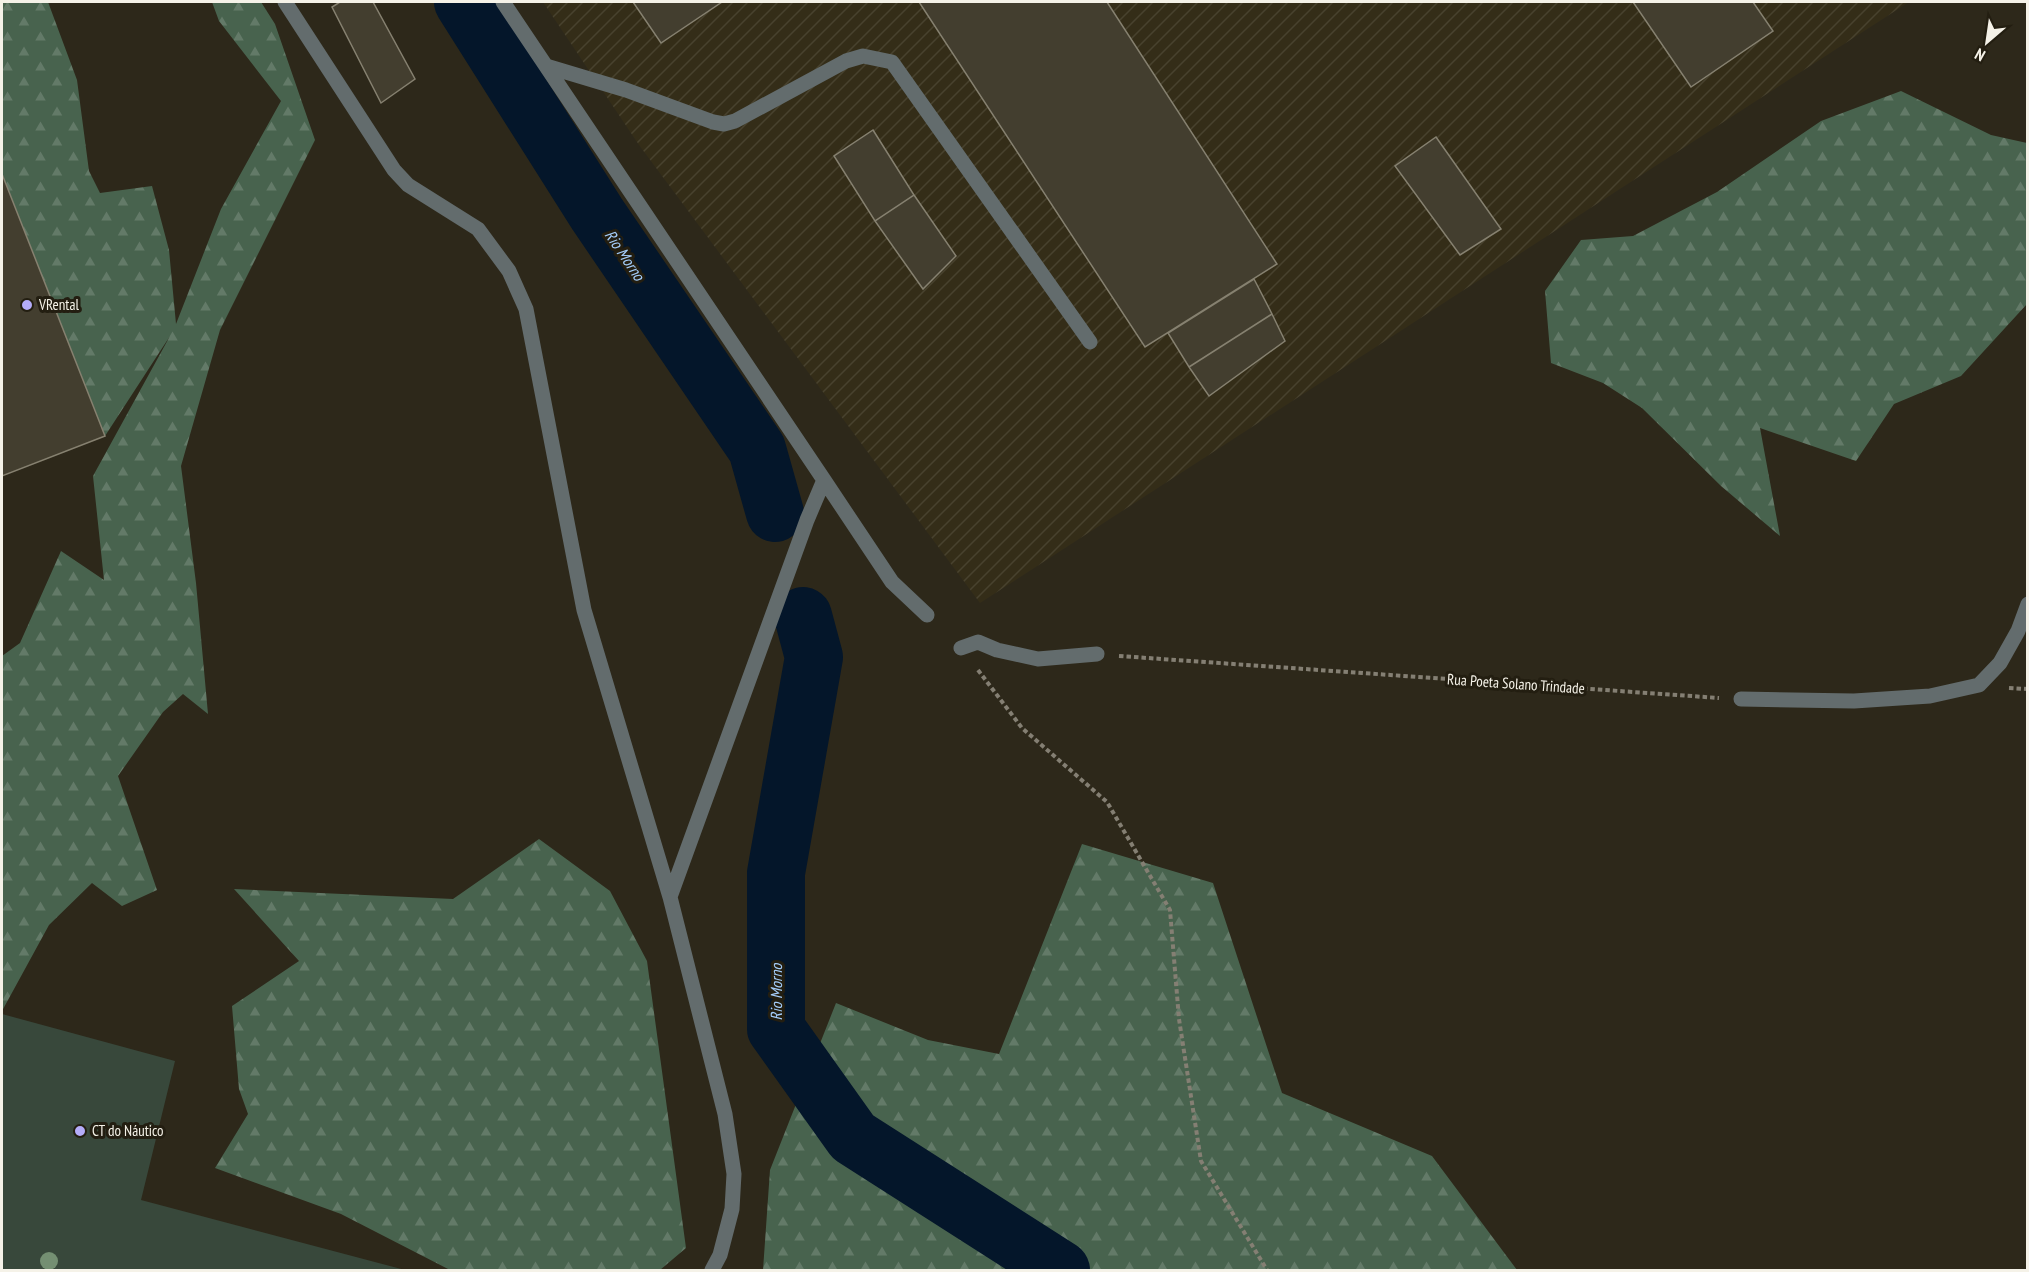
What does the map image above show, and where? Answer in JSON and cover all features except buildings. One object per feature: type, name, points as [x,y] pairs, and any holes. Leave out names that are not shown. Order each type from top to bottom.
[{"type":"street","points":[[285,2],[394,170],[408,185],[478,229],[509,271],[526,309],[584,610],[670,897],[725,1114],[734,1174],[732,1209],[720,1255],[712,1270]]},
{"type":"street","points":[[503,2],[892,582],[927,615]]},
{"type":"street","points":[[546,66],[626,90],[724,124],[735,121],[846,61],[863,57],[892,62],[1090,342]]},
{"type":"street","points":[[670,897],[807,520],[824,480]]},
{"type":"street","points":[[1741,699],[1854,701],[1930,696],[1979,686],[2000,663],[2018,631],[2028,604]]},
{"type":"street","points":[[961,648],[978,642],[997,650],[1038,659],[1097,654]]},
{"type":"path","points":[[961,648],[1022,728],[1107,802],[1170,910],[1179,1019],[1201,1161],[1267,1270]]},
{"type":"path","name":"Rua Poeta Solano Trindade","points":[[1097,654],[1741,699]]},
{"type":"shaded area","points":[[543,2],[1909,2],[980,603],[639,145]]},
{"type":"green space","points":[[2,2],[48,2],[77,80],[89,171],[100,193],[152,186],[169,250],[176,324],[221,209],[281,101],[219,21],[212,2],[261,2],[275,24],[315,140],[220,330],[181,466],[196,583],[208,714],[183,694],[163,712],[118,776],[157,890],[122,906],[92,883],[49,925],[2,1011],[2,656],[20,643],[61,551],[104,580],[93,476],[170,336],[105,436],[2,174]]},
{"type":"green space","points":[[1901,91],[1991,135],[2027,143],[2027,304],[1961,376],[1894,404],[1856,461],[1760,428],[1780,536],[1721,486],[1642,408],[1603,383],[1551,363],[1545,291],[1581,240],[1633,236],[1717,192],[1821,121]]},
{"type":"green space","points":[[539,839],[610,891],[647,961],[686,1248],[660,1270],[450,1270],[341,1214],[215,1168],[248,1114],[239,1089],[232,1006],[299,961],[234,889],[453,899]]},
{"type":"green space","points":[[1082,844],[1213,883],[1282,1093],[1432,1156],[1517,1270],[763,1270],[770,1170],[836,1003],[928,1040],[999,1054]]},
{"type":"green space","name":"CT do Náutico","points":[[2,1014],[175,1061],[141,1200],[405,1270],[2,1270]]},
{"type":"waterway","name":"Rio Morno","points":[[463,2],[597,214],[757,449],[775,513]]},
{"type":"waterway","name":"Rio Morno","points":[[803,616],[814,657],[776,873],[776,1029],[853,1137],[1061,1270]]},
{"type":"place","name":"VRental","points":[[27,305]]},
{"type":"place","name":"CT do Náutico","points":[[80,1131]]}]
